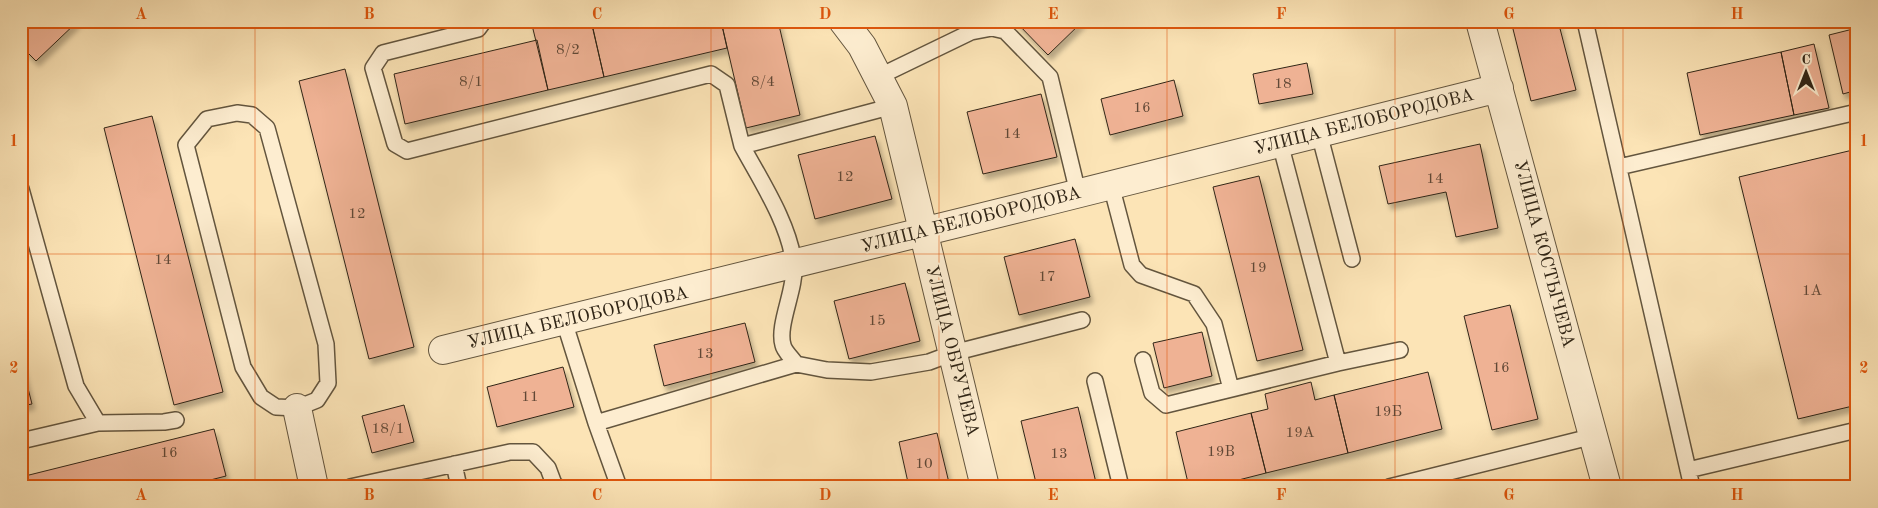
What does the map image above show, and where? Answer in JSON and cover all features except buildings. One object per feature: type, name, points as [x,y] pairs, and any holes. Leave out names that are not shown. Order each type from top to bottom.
[{"type":"street","name":"УЛИЦА ОБРУЧЕВА","points":[[843,21],[862,46],[893,106],[985,487]]},
{"type":"street","name":"УЛИЦА КОСТЫЧЕВА","points":[[1480,21],[1607,487]]},
{"type":"street","name":"УЛИЦА БЕЛОБОРОДОВА","points":[[443,350],[794,266],[923,231],[1499,88]]},
{"type":"street","points":[[297,408],[314,487]]},
{"type":"lane","points":[[484,21],[478,29],[383,53],[373,68],[395,144],[407,151],[711,74],[726,85],[742,146],[769,194],[794,266],[788,309],[783,324],[783,345],[796,364]]},
{"type":"lane","points":[[1585,21],[1692,487]]},
{"type":"lane","points":[[878,77],[971,32],[992,28],[1005,32],[1050,77],[1078,194]]},
{"type":"lane","points":[[742,146],[893,106]]},
{"type":"lane","points":[[1618,166],[1857,112]]},
{"type":"lane","points":[[237,113],[252,114],[267,128],[326,344],[329,367],[328,383],[318,399],[297,408],[276,408],[261,397],[243,367],[186,145],[207,119],[237,113]]},
{"type":"lane","points":[[1319,133],[1352,259]]},
{"type":"lane","points":[[1280,143],[1338,363]]},
{"type":"lane","points":[[1111,185],[1132,265],[1141,275],[1194,294],[1214,324],[1231,389]]},
{"type":"lane","points":[[21,189],[76,386],[98,422]]},
{"type":"lane","points":[[596,423],[796,364],[827,370],[871,372],[929,362],[953,353],[1082,320]]},
{"type":"lane","points":[[564,321],[596,423],[619,487]]},
{"type":"lane","points":[[1143,360],[1152,393],[1166,405],[1338,363],[1400,350]]},
{"type":"lane","points":[[1096,381],[1121,487]]},
{"type":"lane","points":[[21,442],[98,422],[164,422],[176,420]]},
{"type":"lane","points":[[1688,470],[1857,430]]},
{"type":"lane","points":[[1389,487],[1594,436]]},
{"type":"lane","points":[[350,487],[510,452],[533,452],[548,468],[554,484],[558,487]]},
{"type":"lane","points":[[454,464],[459,487]]}]
